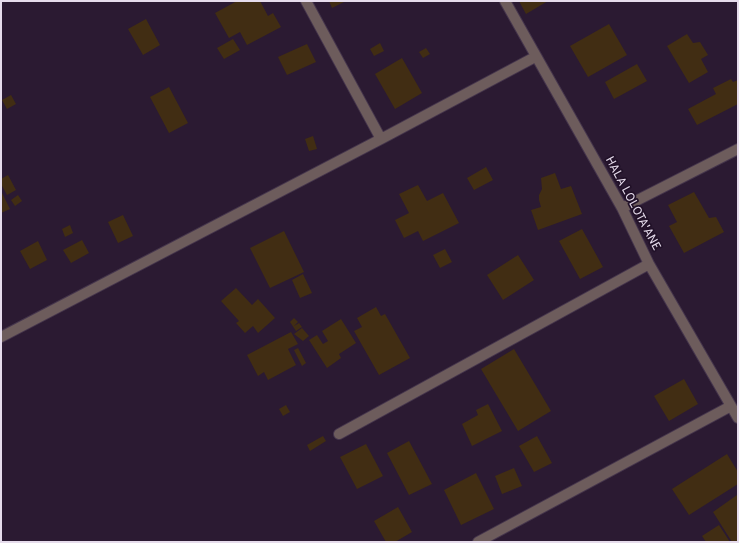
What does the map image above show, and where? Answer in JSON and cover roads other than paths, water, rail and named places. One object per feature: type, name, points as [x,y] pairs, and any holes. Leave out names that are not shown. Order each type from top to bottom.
[{"type":"street","points":[[306,1],[381,139]]},
{"type":"street","name":"HALA LOLOTA'ANE","points":[[505,1],[535,57],[622,208],[649,264],[738,418]]},
{"type":"street","points":[[1,337],[535,57]]},
{"type":"street","points":[[622,208],[738,149]]},
{"type":"street","points":[[339,434],[649,264]]},
{"type":"street","points":[[478,542],[731,406]]}]
